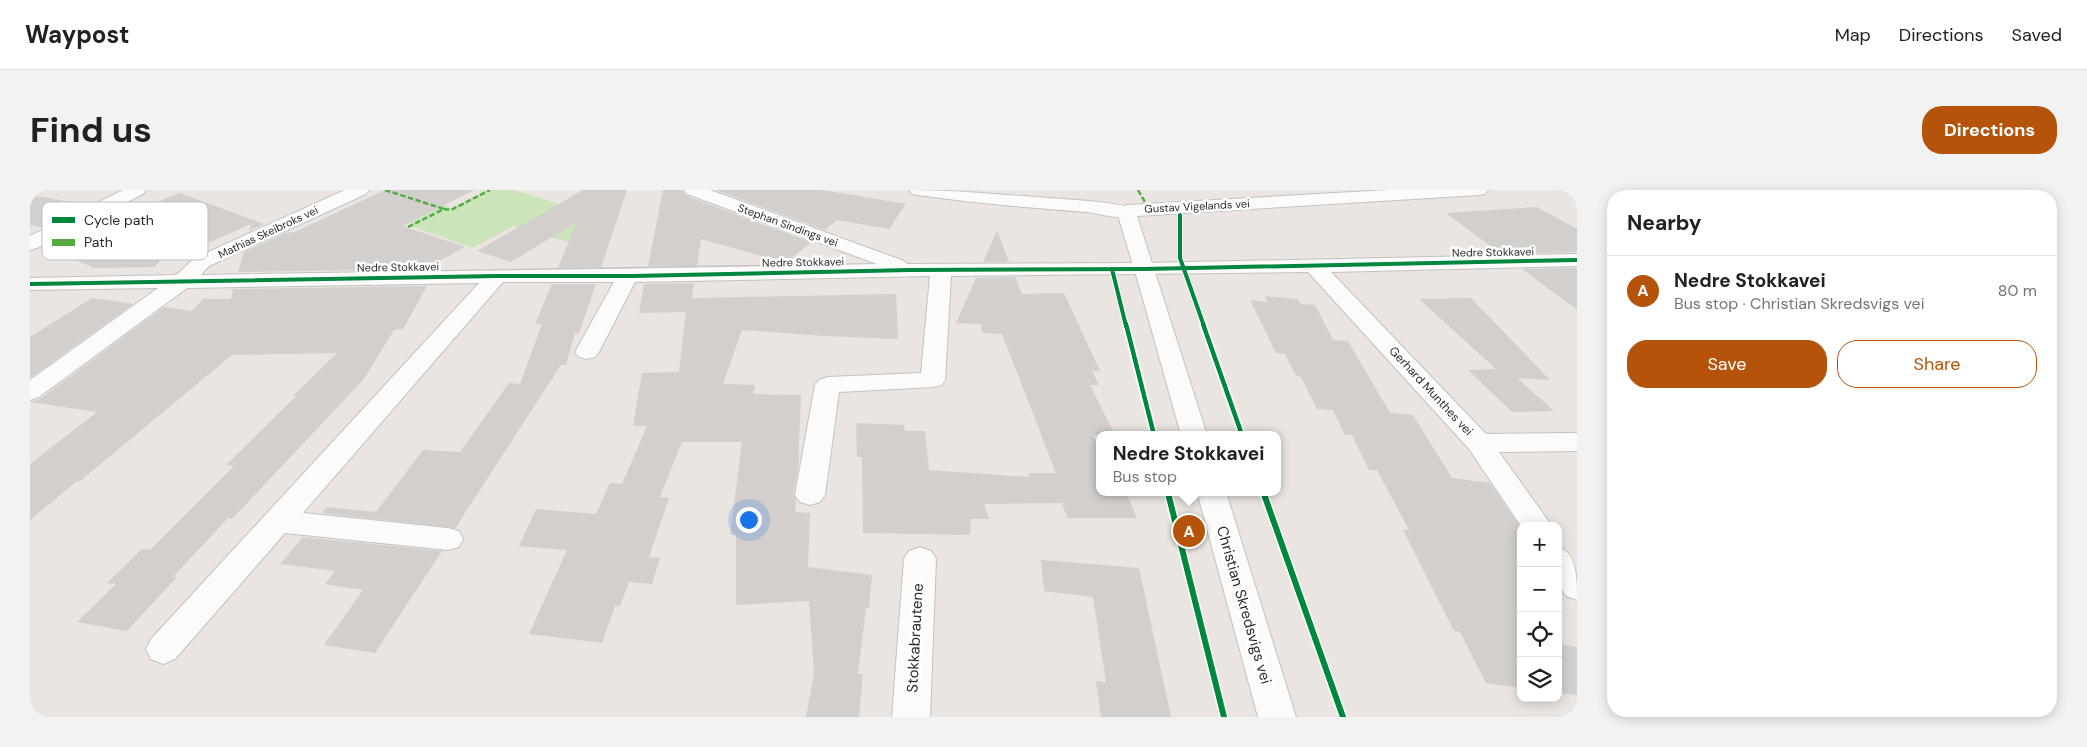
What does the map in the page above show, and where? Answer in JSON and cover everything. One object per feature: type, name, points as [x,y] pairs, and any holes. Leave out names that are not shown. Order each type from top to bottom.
[{"type":"street","points":[[113,202],[137,190]]},
{"type":"street","name":"Mathias Skeibroks vei","points":[[208,259],[360,190]]},
{"type":"street","name":"Stephan Sindings vei","points":[[693,190],[910,270]]},
{"type":"street","name":"Gustav Vigelands vei","points":[[918,190],[985,199],[1104,208],[1126,212],[1132,209],[1479,190]]},
{"type":"street","points":[[1126,212],[1193,431]]},
{"type":"street","points":[[30,244],[42,238]]},
{"type":"street","name":"Mathias Skeibroks vei","points":[[182,281],[206,260]]},
{"type":"street","name":"Nedre Stokkavei","points":[[30,284],[497,276],[628,276],[910,270],[1144,269],[1577,260]]},
{"type":"street","name":"Gerhard Munthes vei","points":[[1314,266],[1479,443],[1533,522]]},
{"type":"street","points":[[810,495],[828,385],[933,380],[941,270]]},
{"type":"street","points":[[163,649],[497,276]]},
{"type":"street","points":[[587,352],[628,276]]},
{"type":"street","points":[[30,392],[182,281]]},
{"type":"street","points":[[1479,443],[1577,442]]},
{"type":"street","name":"Christian Skredsvigs vei","points":[[1212,496],[1277,717]]},
{"type":"street","points":[[277,521],[448,539]]},
{"type":"street","name":"Stokkabrautene","points":[[911,717],[920,559]]},
{"type":"street","points":[[1562,564],[1577,586]]},
{"type":"green space","points":[[486,190],[514,190],[618,222],[581,246],[513,226],[473,248],[407,225],[444,205],[452,208]]},
{"type":"building","points":[[385,190],[474,190],[403,226],[465,247],[441,260],[436,269],[238,272],[244,252],[286,233],[295,232]]},
{"type":"building","points":[[583,190],[627,190],[601,267],[558,268],[577,222],[511,262],[477,251]]},
{"type":"building","points":[[663,190],[682,190],[686,196],[811,242],[786,263],[701,239],[697,266],[648,266]]},
{"type":"building","points":[[715,190],[822,190],[906,204],[889,229],[837,220],[825,230]]},
{"type":"building","points":[[180,193],[204,202],[157,202]]},
{"type":"building","points":[[30,195],[71,202],[42,202],[42,228],[30,225]]},
{"type":"building","points":[[208,203],[264,224],[249,231],[251,224],[208,241]]},
{"type":"building","points":[[1537,207],[1577,229],[1577,252],[1501,254],[1446,213]]},
{"type":"building","points":[[997,230],[1009,262],[983,262]]},
{"type":"building","points":[[76,260],[161,260],[154,267],[94,268]]},
{"type":"building","points":[[1577,268],[1577,310],[1522,269]]},
{"type":"building","points":[[1015,277],[1022,294],[1064,293],[1100,371],[1092,371],[1099,385],[1090,385],[1113,431],[1096,431],[1096,435],[1093,435],[1096,442],[1096,496],[1128,496],[1137,518],[1067,518],[1062,503],[984,504],[989,519],[971,519],[970,535],[863,533],[862,457],[857,457],[856,423],[904,425],[905,431],[925,431],[929,470],[1029,477],[1028,473],[1056,473],[1002,334],[982,333],[981,324],[956,323],[976,278]]},
{"type":"building","points":[[694,283],[692,298],[896,294],[898,339],[742,330],[723,384],[755,385],[753,394],[801,395],[798,469],[793,495],[796,499],[795,512],[810,513],[808,567],[872,575],[869,608],[866,608],[858,674],[863,674],[859,717],[806,717],[814,672],[809,601],[736,605],[736,535],[730,535],[742,442],[682,442],[660,497],[669,498],[649,557],[660,558],[652,584],[629,582],[620,606],[615,606],[602,643],[529,634],[567,550],[519,546],[536,509],[596,514],[610,483],[622,484],[647,426],[633,426],[642,373],[679,372],[686,312],[639,313],[644,284]]},
{"type":"building","points":[[552,284],[596,284],[579,333],[575,333],[566,365],[561,365],[456,528],[322,513],[326,507],[376,512],[423,450],[460,452],[509,383],[520,384],[542,324],[535,324]]},
{"type":"building","points":[[427,286],[403,329],[394,330],[364,379],[232,519],[228,518],[173,577],[177,577],[127,631],[77,622],[116,584],[107,583],[142,549],[150,550],[234,466],[226,465],[337,353],[232,355],[30,520],[30,464],[97,412],[30,402],[40,399],[164,307],[192,311],[203,299],[231,299],[233,289]]},
{"type":"building","points":[[1265,296],[1298,299],[1301,304],[1315,305],[1333,340],[1348,341],[1390,413],[1413,415],[1452,478],[1490,483],[1517,522],[1517,687],[1486,683],[1460,632],[1454,631],[1403,530],[1409,530],[1377,470],[1369,470],[1352,435],[1345,435],[1333,410],[1317,409],[1301,377],[1296,376],[1285,354],[1276,353],[1250,300],[1267,302]]},
{"type":"building","points":[[92,298],[133,304],[30,378],[30,337]]},
{"type":"building","points":[[1471,298],[1550,380],[1517,378],[1554,411],[1512,412],[1468,370],[1496,369],[1419,299]]},
{"type":"building","points":[[303,537],[442,551],[375,653],[324,645],[363,590],[325,584],[335,571],[280,564]]},
{"type":"building","points":[[1041,560],[1139,568],[1171,717],[1101,717],[1096,681],[1106,682],[1093,597],[1044,591]]},
{"type":"building","points":[[1562,645],[1577,647],[1577,695],[1562,693]]},
{"type":"marked path","points":[[385,190],[444,209]]},
{"type":"marked path","points":[[408,227],[444,209],[451,210],[490,190]]},
{"type":"marked path","points":[[1138,190],[1149,209]]},
{"type":"cycle path","points":[[1180,215],[1180,258],[1241,431]]},
{"type":"cycle path","points":[[30,284],[497,276],[632,276],[910,270],[1145,269],[1577,260]]},
{"type":"cycle path","points":[[1112,269],[1153,431]]},
{"type":"cycle path","points":[[1169,496],[1224,717]]},
{"type":"cycle path","points":[[1264,496],[1343,717]]},
{"type":"place","name":"Nedre Stokkavei","points":[[1189,531]]}]
